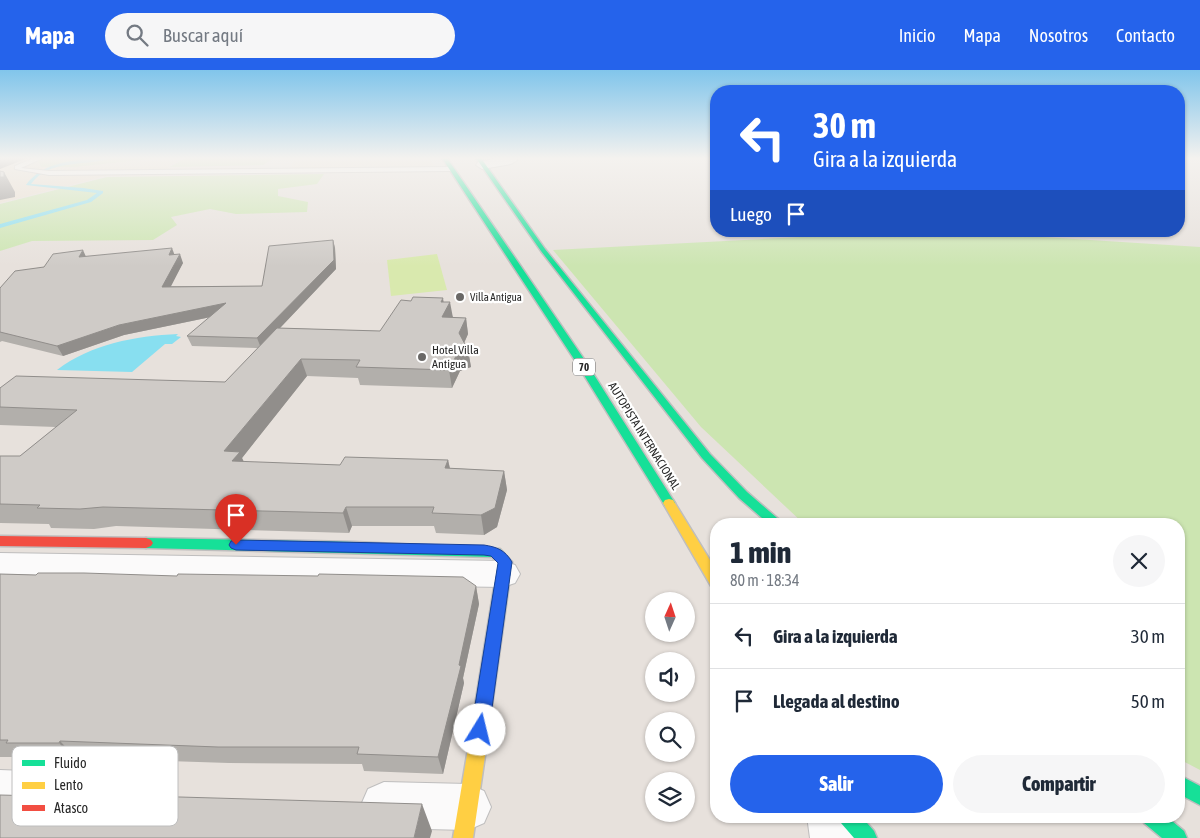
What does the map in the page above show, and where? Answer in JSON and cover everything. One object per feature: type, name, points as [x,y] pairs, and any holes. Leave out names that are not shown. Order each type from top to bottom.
[{"type":"main road","name":"AUTOPISTA INTERNACIONAL","points":[[467,194],[589,375],[648,467],[710,572]]},
{"type":"main road","points":[[503,194],[543,250],[706,456],[743,495],[771,518]]},
{"type":"main road","points":[[0,540],[484,550],[495,552],[505,562],[466,823]]},
{"type":"main road","points":[[1185,787],[1200,796]]},
{"type":"main road","points":[[843,823],[850,838]]},
{"type":"main road","points":[[854,823],[867,838]]},
{"type":"main road","points":[[1159,823],[1177,838]]},
{"type":"street","points":[[0,566],[503,574]]},
{"type":"street","points":[[348,804],[466,823]]},
{"type":"street","points":[[831,823],[834,838]]},
{"type":"shaded area","points":[[0,194],[36,194],[0,203]]},
{"type":"green space","points":[[40,194],[278,194],[278,196],[308,202],[307,212],[236,214],[210,209],[171,217],[177,225],[153,240],[32,241],[0,251],[0,204]]},
{"type":"green space","points":[[801,237],[1043,237],[1200,247],[1200,770],[1185,762],[1185,518],[798,518],[701,427],[553,250]]},
{"type":"green space","points":[[437,254],[447,290],[391,296],[387,260]]},
{"type":"water","points":[[178,334],[176,336],[181,337],[172,344],[165,344],[132,372],[57,370],[84,354],[114,343],[130,339]]},
{"type":"building","points":[[333,240],[334,260],[257,338],[187,336],[226,303],[119,325],[57,346],[0,332],[0,288],[15,271],[44,267],[53,254],[83,250],[79,257],[172,248],[169,255],[180,254],[162,287],[262,286],[269,246]]},
{"type":"building","points":[[413,297],[443,298],[441,302],[450,302],[442,317],[466,318],[459,333],[468,350],[457,354],[449,370],[356,367],[360,360],[301,359],[224,451],[240,452],[232,461],[340,465],[345,457],[448,460],[445,468],[504,471],[495,508],[481,515],[432,513],[434,507],[346,507],[343,513],[103,507],[80,509],[37,508],[40,505],[0,504],[0,456],[20,456],[77,410],[0,407],[0,388],[16,376],[225,382],[277,328],[380,331],[401,300],[411,301]]},
{"type":"building","points":[[38,573],[177,576],[178,574],[318,576],[319,574],[463,577],[476,586],[459,665],[461,666],[438,757],[357,754],[359,747],[218,747],[60,741],[59,743],[6,743],[8,740],[0,740],[0,574],[36,575]]},
{"type":"building","points":[[0,795],[12,795],[12,826],[178,826],[178,797],[422,804],[414,838],[0,838]]},
{"type":"waterway","points":[[0,226],[89,201],[99,194]]},
{"type":"traffic: fast","points":[[468,194],[579,359],[669,503]]},
{"type":"traffic: fast","points":[[503,194],[543,250],[706,456],[743,495],[771,518]]},
{"type":"traffic: fast","points":[[146,543],[495,552],[505,562],[477,749]]},
{"type":"traffic: fast","points":[[1185,787],[1200,796]]},
{"type":"traffic: fast","points":[[854,823],[867,838]]},
{"type":"traffic: fast","points":[[1159,823],[1177,838]]},
{"type":"traffic: slow","points":[[669,503],[710,572]]},
{"type":"traffic: slow","points":[[463,838],[477,749]]},
{"type":"traffic: jam","points":[[0,541],[146,543]]},
{"type":"place","name":"Villa Antigua","points":[[460,297]]},
{"type":"place","name":"Hotel Villa Antigua","points":[[422,357]]},
{"type":"route","points":[[236,545],[484,550],[495,552],[505,562],[480,730]]}]
